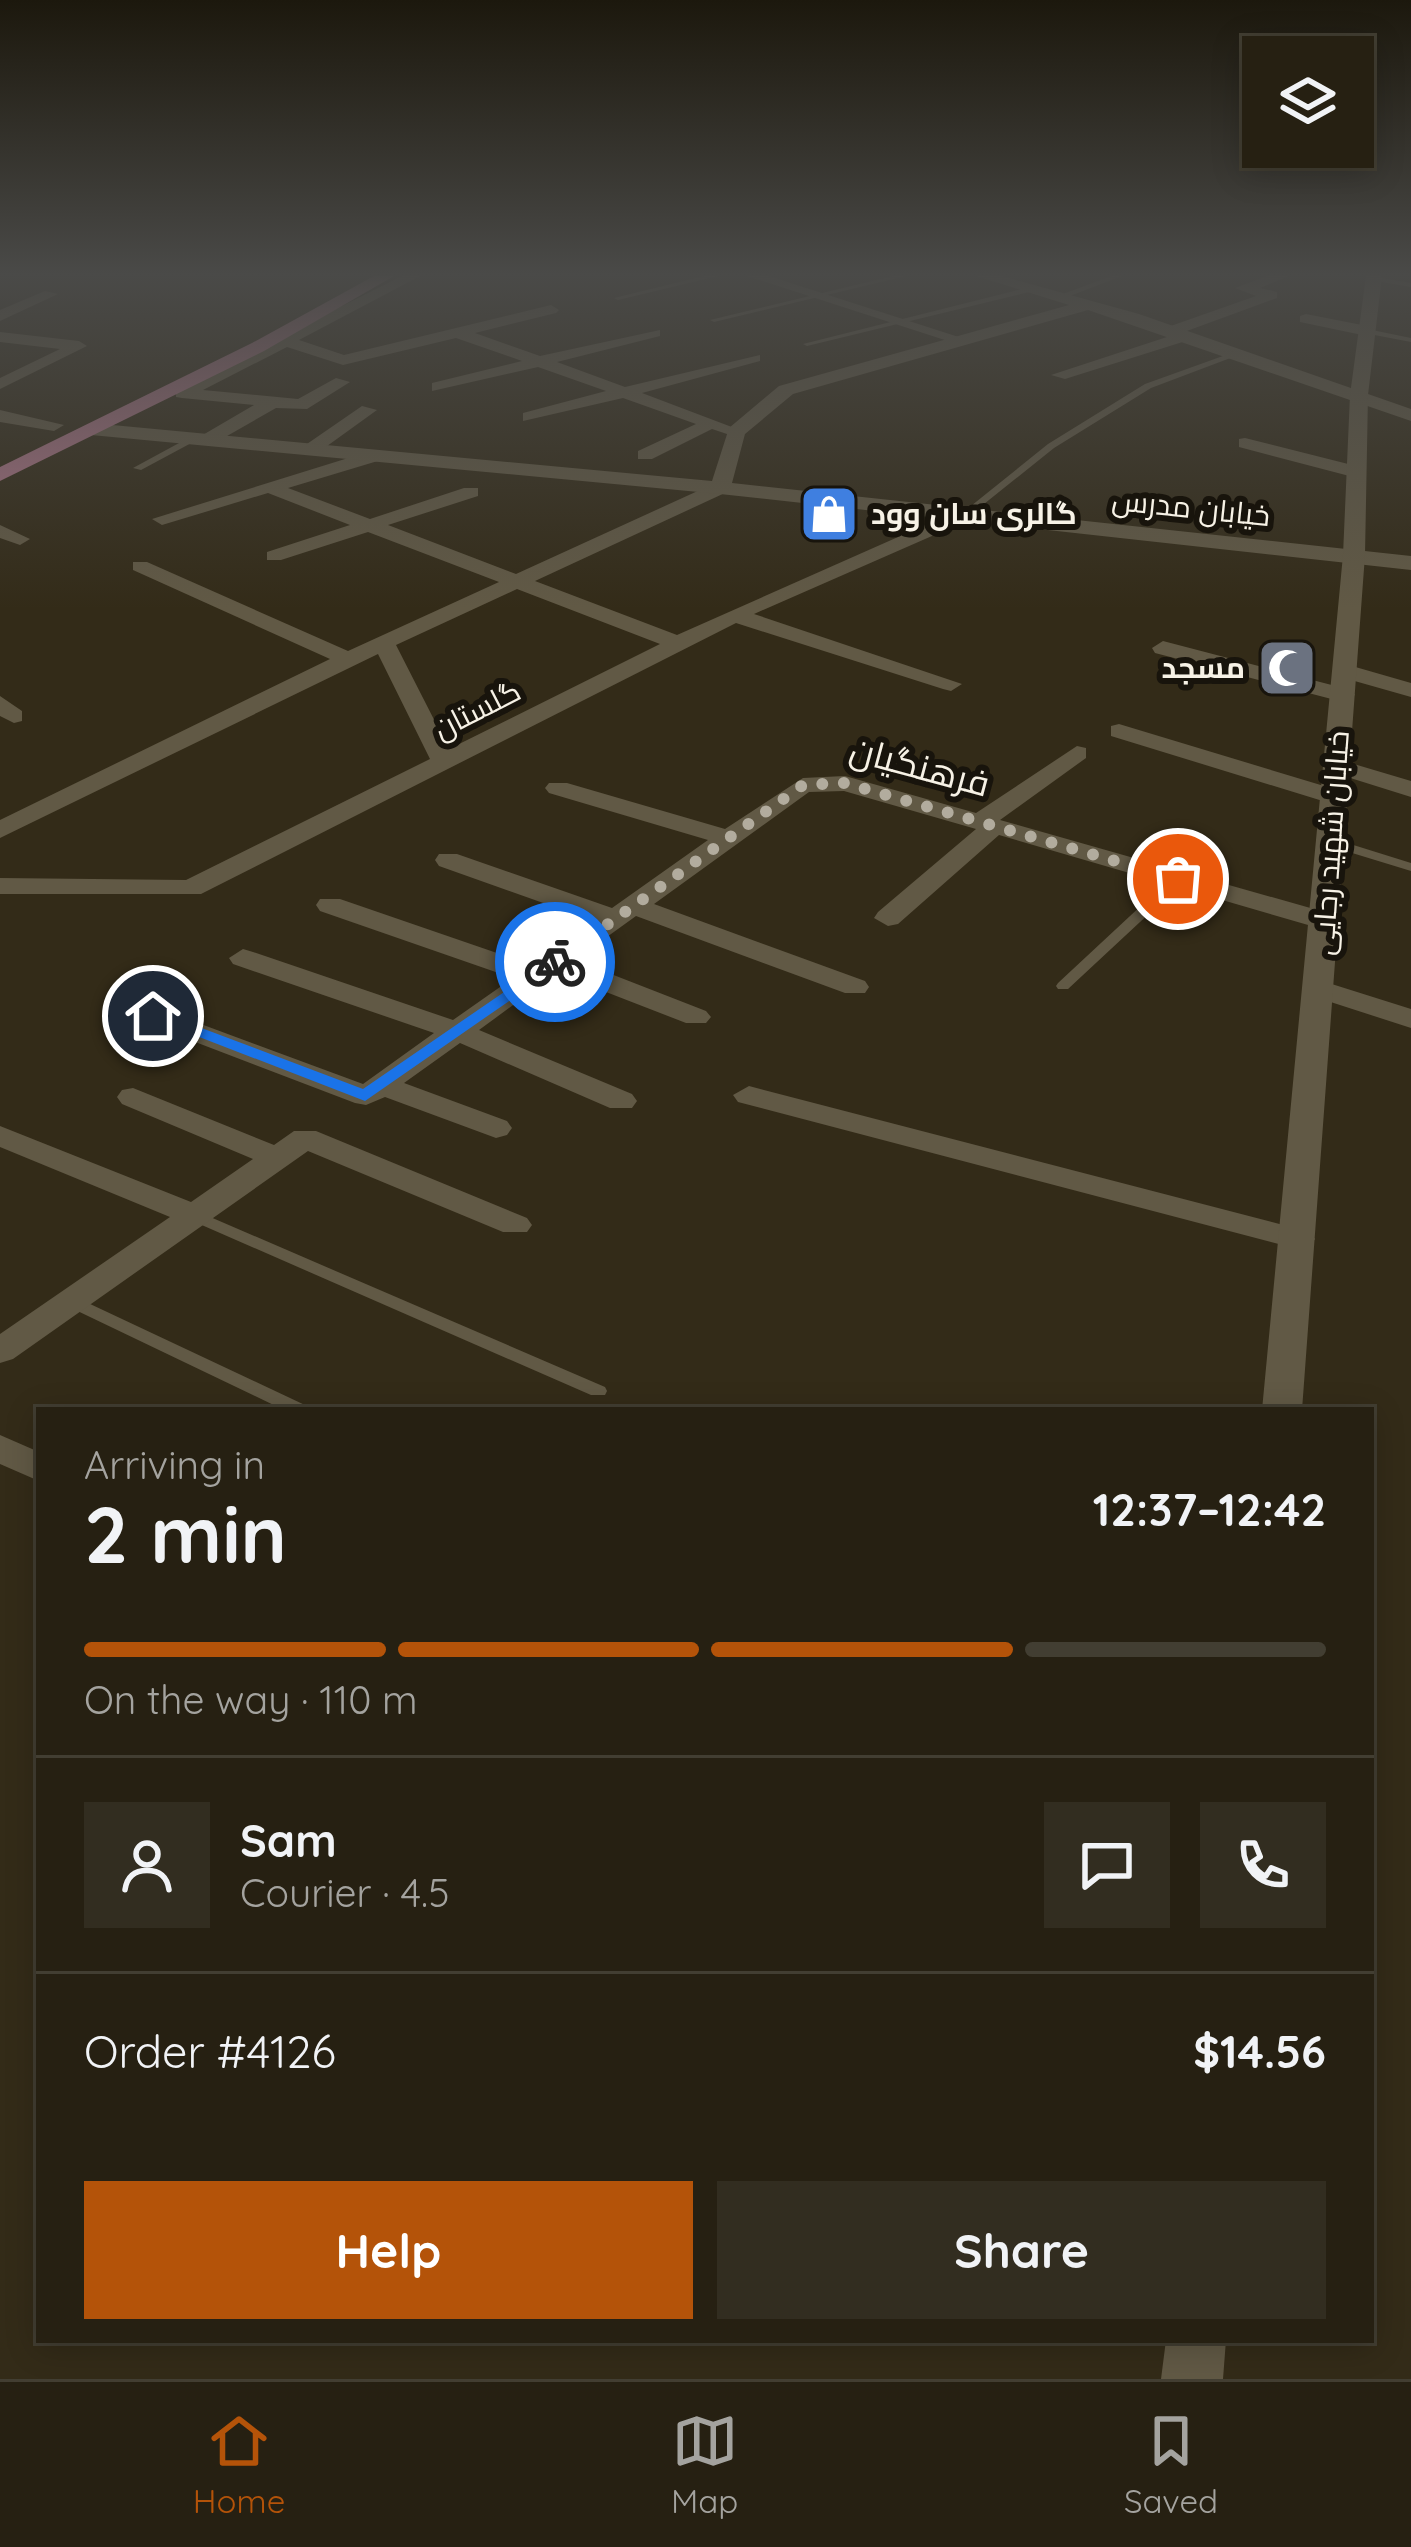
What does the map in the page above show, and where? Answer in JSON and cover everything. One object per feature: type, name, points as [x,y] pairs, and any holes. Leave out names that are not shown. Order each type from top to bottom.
[{"type":"main road","points":[[0,475],[188,387]]},
{"type":"main road","points":[[0,451],[95,404]]},
{"type":"main road","points":[[54,425],[91,429]]},
{"type":"street","points":[[176,393],[304,405],[334,387]]},
{"type":"street","points":[[612,387],[736,432]]},
{"type":"street","points":[[529,417],[645,387]]},
{"type":"street","points":[[0,830],[348,659],[721,488],[736,432],[793,387]]},
{"type":"street","points":[[1335,387],[1411,415]]},
{"type":"street","name":"خیابان شهید رجایی","points":[[1282,1407],[1354,555],[1360,387]]},
{"type":"street","points":[[200,439],[271,403]]},
{"type":"street","points":[[310,450],[368,410]]},
{"type":"street","points":[[0,420],[54,425]]},
{"type":"street","points":[[645,455],[711,423]]},
{"type":"street","name":"خیابان مدرس","points":[[91,429],[721,488],[1411,563]]},
{"type":"street","points":[[1245,442],[1357,472]]},
{"type":"street","points":[[162,519],[374,455]]},
{"type":"street","points":[[269,487],[678,643]]},
{"type":"street","points":[[274,556],[471,492]]},
{"type":"street","name":"گلستان","points":[[0,886],[190,887],[734,615],[966,514]]},
{"type":"street","points":[[140,566],[348,659]]},
{"type":"street","points":[[734,615],[952,684]]},
{"type":"street","points":[[384,643],[442,761]]},
{"type":"street","points":[[1163,647],[1344,683],[1411,690]]},
{"type":"street","points":[[1119,731],[1335,797]]},
{"type":"street","points":[[888,918],[987,824],[1077,753]]},
{"type":"street","points":[[1337,766],[1411,789]]},
{"type":"street","name":"فرهنگیان","points":[[373,1090],[803,785],[823,781],[845,783],[1325,921]]},
{"type":"street","points":[[558,788],[729,838]]},
{"type":"street","points":[[448,860],[855,987]]},
{"type":"street","points":[[330,905],[696,1017]]},
{"type":"street","points":[[243,958],[456,1031],[621,1101]]},
{"type":"street","points":[[1319,989],[1411,1019]]},
{"type":"street","points":[[153,1016],[496,1128]]},
{"type":"street","points":[[749,1095],[1298,1239]]},
{"type":"street","points":[[133,1097],[515,1225]]},
{"type":"street","points":[[0,1136],[194,1214]]},
{"type":"street","points":[[0,1351],[291,1148]]},
{"type":"street","points":[[0,1448],[36,1466]]},
{"type":"street","points":[[1192,2379],[1196,2343]]},
{"type":"lane","points":[[966,514],[1051,446],[1146,387]]},
{"type":"lane","points":[[138,468],[200,439]]},
{"type":"lane","points":[[1331,842],[1411,866]]},
{"type":"lane","points":[[1063,986],[1178,879]]},
{"type":"lane","points":[[194,1214],[598,1390]]},
{"type":"lane","points":[[71,1301],[294,1407]]},
{"type":"way so far","points":[[555,962],[803,785],[823,781],[845,783],[1178,879]]},
{"type":"place","name":"گالری سان وود","points":[[829,514]]},
{"type":"place","name":"مسجد","points":[[1287,668]]},
{"type":"route","points":[[153,1016],[365,1096],[555,962]]}]
